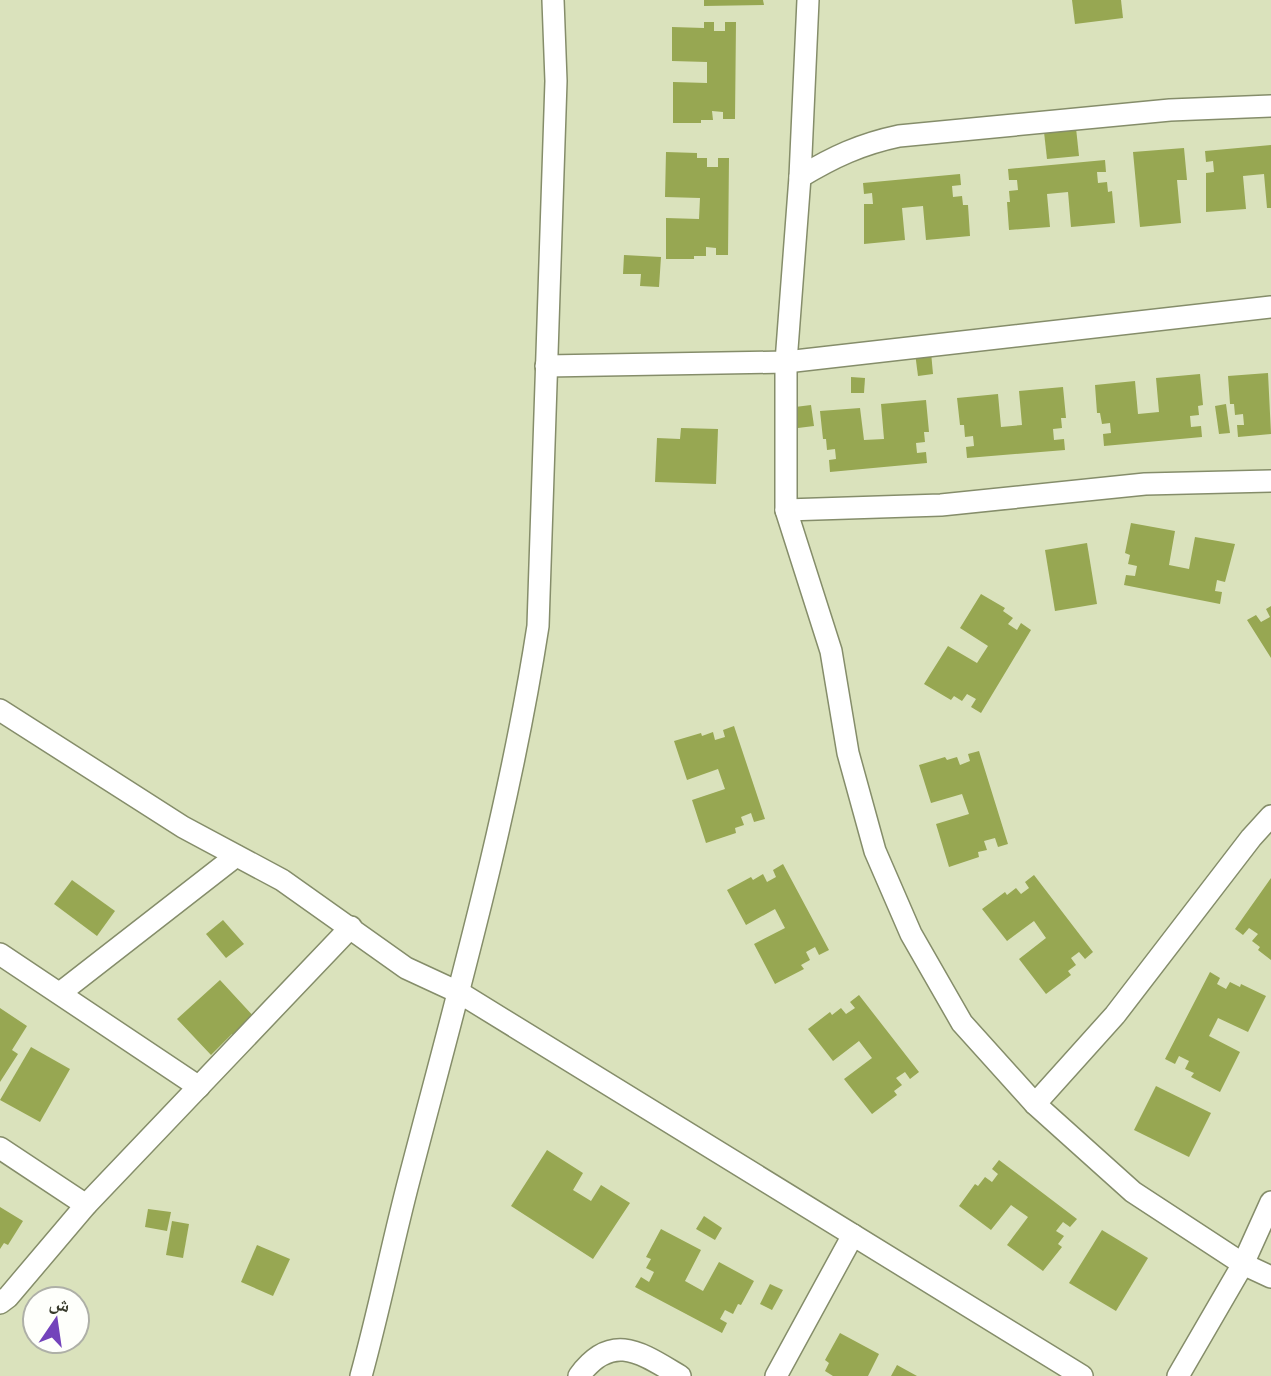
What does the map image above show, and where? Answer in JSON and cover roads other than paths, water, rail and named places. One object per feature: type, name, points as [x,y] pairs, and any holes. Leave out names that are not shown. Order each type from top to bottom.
[{"type":"street","points":[[361,1376],[460,993],[524,712],[538,626],[556,81],[553,0]]},
{"type":"street","points":[[808,0],[800,177],[786,362],[786,510],[831,651],[848,753],[875,851],[911,934],[962,1023],[1035,1104],[1133,1192],[1243,1264],[1271,1277]]},
{"type":"street","points":[[800,177],[864,143],[899,136],[1170,110],[1271,106]]},
{"type":"street","points":[[546,366],[786,362],[1271,307]]},
{"type":"street","points":[[786,510],[941,505],[1145,484],[1271,481]]},
{"type":"street","points":[[0,710],[183,827],[282,880],[406,968],[460,993],[1082,1376]]},
{"type":"street","points":[[1035,1104],[1115,1015],[1251,838],[1271,816]]},
{"type":"street","points":[[60,993],[236,856]]},
{"type":"street","points":[[0,1303],[86,1205],[351,927]]},
{"type":"street","points":[[0,954],[199,1087]]},
{"type":"street","points":[[0,1147],[86,1205]]},
{"type":"street","points":[[1178,1376],[1243,1264],[1271,1202]]},
{"type":"street","points":[[776,1376],[853,1235]]},
{"type":"street","points":[[579,1376],[599,1354],[616,1348],[643,1354],[680,1376]]}]
